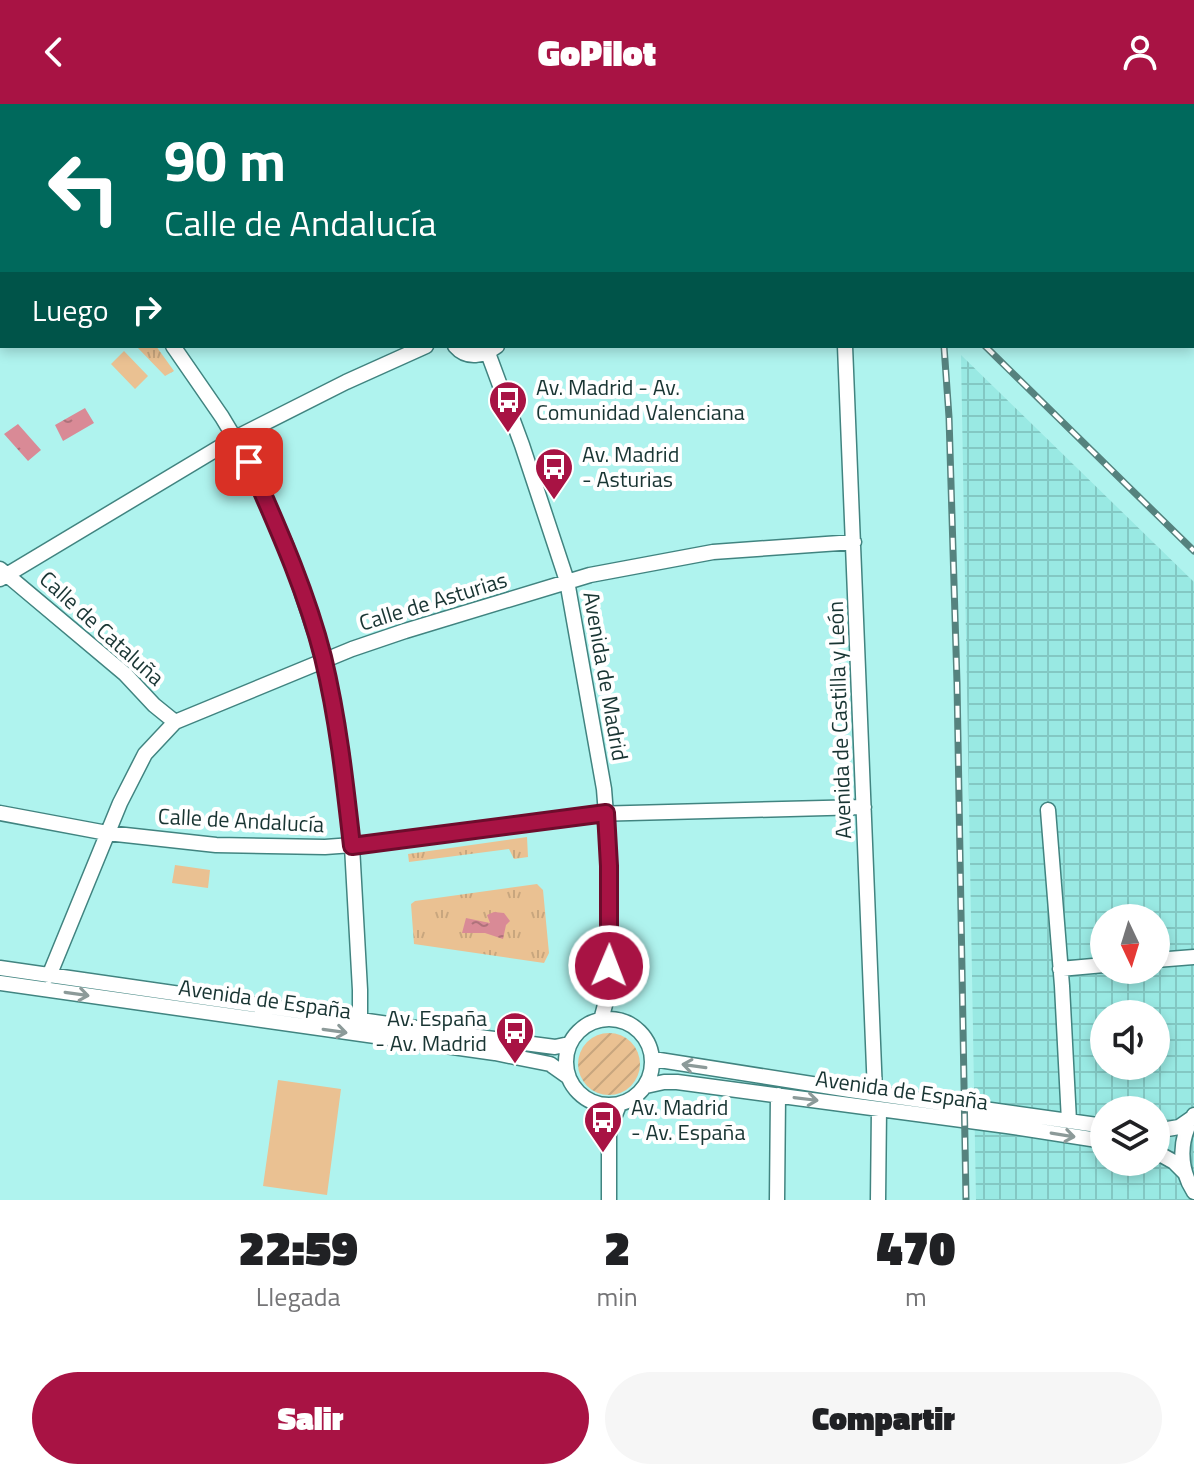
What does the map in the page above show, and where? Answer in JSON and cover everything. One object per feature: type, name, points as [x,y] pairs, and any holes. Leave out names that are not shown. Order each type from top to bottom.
[{"type":"street","points":[[174,348],[249,462],[286,545],[324,660],[342,755],[352,846],[360,1021]]},
{"type":"street","points":[[3,574],[235,438],[422,348]]},
{"type":"street","points":[[457,348],[478,355],[492,349]]},
{"type":"street","name":"Avenida de Castilla y León","points":[[845,348],[875,1093]]},
{"type":"street","name":"Avenida de Madrid","points":[[492,349],[567,581],[604,789],[610,901],[609,990],[601,1020]]},
{"type":"street","name":"Calle de Asturias","points":[[49,976],[107,833],[145,754],[175,722],[324,660],[405,631],[567,581],[713,552],[854,542]]},
{"type":"street","name":"Calle de Cataluña","points":[[3,574],[125,674],[175,722]]},
{"type":"street","name":"Calle de Andalucía","points":[[0,813],[107,833],[216,845],[268,847],[352,846],[606,813],[864,807]]},
{"type":"street","points":[[1048,810],[1069,1121]]},
{"type":"street","points":[[1170,959],[1194,957]]},
{"type":"street","points":[[1060,969],[1090,966]]},
{"type":"street","name":"Avenida de España","points":[[0,968],[360,1021],[555,1047],[569,1044]]},
{"type":"street","name":"Avenida de España","points":[[0,983],[495,1053],[550,1064],[567,1076]]},
{"type":"street","points":[[609,990],[616,1010],[624,1021]]},
{"type":"street","points":[[601,1020],[624,1021],[632,1025],[642,1034],[653,1059],[646,1086],[633,1099],[619,1105],[597,1104],[584,1098],[567,1076],[569,1044],[583,1027],[601,1020]]},
{"type":"street","name":"Avenida de España","points":[[653,1059],[1090,1124]]},
{"type":"street","name":"Avenida de España","points":[[646,1086],[677,1082],[1090,1139]]},
{"type":"street","points":[[777,1200],[778,1095]]},
{"type":"street","points":[[597,1104],[609,1130]]},
{"type":"street","points":[[609,1200],[609,1130],[619,1105]]},
{"type":"street","points":[[878,1200],[879,1109]]},
{"type":"street","points":[[1170,1129],[1179,1127],[1193,1116]]},
{"type":"street","points":[[1193,1116],[1182,1144],[1182,1158],[1184,1172],[1194,1192]]},
{"type":"street","points":[[1170,1160],[1184,1172]]},
{"type":"shaded area","points":[[961,355],[1194,582],[1194,1200],[976,1200]]},
{"type":"green space","points":[[138,348],[157,348],[174,371],[165,376]]},
{"type":"green space","points":[[124,351],[148,376],[135,389],[111,364]]},
{"type":"green space","points":[[527,837],[528,857],[514,859],[509,849],[409,862],[408,854]]},
{"type":"green space","points":[[175,865],[210,870],[208,888],[172,883]]},
{"type":"green space","points":[[537,884],[543,890],[549,953],[544,963],[414,944],[411,904],[415,901]]},
{"type":"green space","points":[[603,1033],[615,1033],[631,1042],[638,1052],[638,1076],[631,1086],[615,1095],[603,1095],[583,1081],[578,1070],[578,1058],[592,1038]]},
{"type":"green space","points":[[278,1080],[341,1089],[327,1195],[263,1186]]},
{"type":"water","points":[[85,408],[94,423],[63,441],[55,425]]},
{"type":"water","points":[[18,424],[41,450],[28,461],[4,434]]},
{"type":"water","points":[[504,913],[510,921],[503,939],[485,933],[462,933],[466,918],[490,923],[487,915]]},
{"type":"railway","points":[[944,348],[957,683],[966,1200]]},
{"type":"railway","points":[[987,348],[1194,551]]},
{"type":"place","name":"Av. Madrid - Av. Comunidad Valenciana","points":[[508,434]]},
{"type":"place","name":"Av. Madrid - Asturias","points":[[554,501]]},
{"type":"place","name":"Av. España - Av. Madrid","points":[[515,1065]]},
{"type":"place","name":"Av. Madrid - Av. España","points":[[603,1154]]},
{"type":"route","points":[[249,462],[286,545],[324,660],[342,755],[352,846],[606,813],[609,966]]}]
